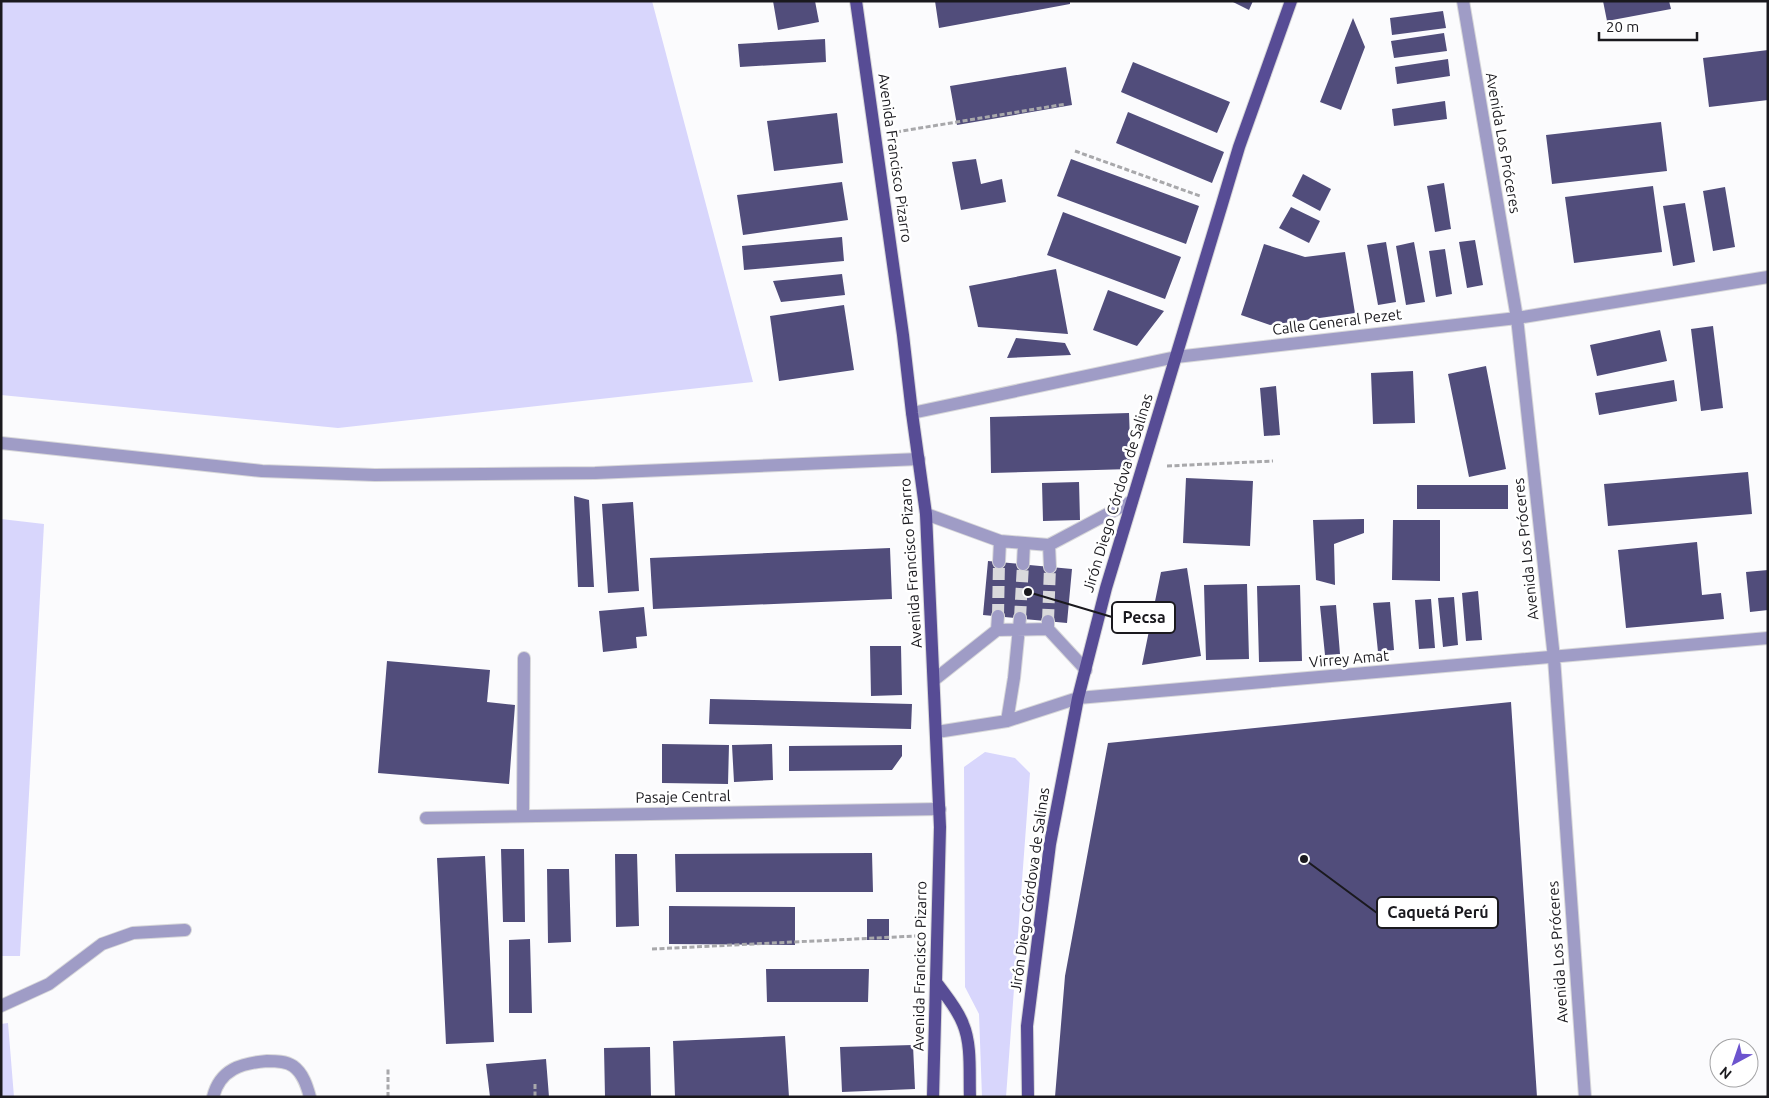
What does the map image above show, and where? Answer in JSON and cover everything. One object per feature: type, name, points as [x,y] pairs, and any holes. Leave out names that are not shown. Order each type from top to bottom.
[{"type":"main road","name":"Avenida Francisco Pizarro","points":[[856,1],[926,514],[940,809],[933,1097]]},
{"type":"main road","name":"Jirón Diego Córdova de Salinas","points":[[1028,1097],[1027,1026],[1050,844],[1078,698],[1106,588],[1239,147],[1291,1]]},
{"type":"main road","points":[[936,982],[956,1009],[967,1036],[970,1097]]},
{"type":"street","name":"Avenida Los Próceres","points":[[1463,1],[1517,318],[1554,658],[1585,1097]]},
{"type":"street","name":"Calle General Pezet","points":[[912,413],[1176,357],[1517,318],[1768,277]]},
{"type":"street","points":[[1,443],[262,471],[375,475],[595,473],[919,459]]},
{"type":"street","points":[[926,514],[1000,541],[1049,545],[1132,501]]},
{"type":"street","points":[[999,562],[1000,541]]},
{"type":"street","points":[[1022,564],[1024,543]]},
{"type":"street","points":[[1049,545],[1050,567]]},
{"type":"street","points":[[997,630],[998,616]]},
{"type":"street","points":[[1007,722],[1020,624]]},
{"type":"street","points":[[934,680],[997,630],[1020,624],[1048,625],[1086,670]]},
{"type":"street","name":"Virrey Amat","points":[[937,732],[1007,722],[1078,698],[1768,638]]},
{"type":"street","points":[[523,816],[524,658]]},
{"type":"street","name":"Pasaje Central","points":[[426,818],[940,809]]},
{"type":"street","points":[[1,1006],[49,984],[102,944],[133,933],[185,930]]},
{"type":"street","points":[[213,1097],[222,1078],[236,1067],[248,1063],[278,1061],[294,1066],[305,1080],[310,1097]]},
{"type":"path","points":[[875,135],[1066,104]]},
{"type":"path","points":[[1075,151],[1222,204]]},
{"type":"path","points":[[1142,467],[1273,461]]},
{"type":"path","points":[[652,949],[919,936]]},
{"type":"path","points":[[388,1067],[388,1097]]},
{"type":"path","points":[[535,1084],[535,1097]]},
{"type":"shaded area","points":[[1,1],[652,1],[753,382],[338,428],[1,395]]},
{"type":"shaded area","points":[[1,519],[44,524],[20,956],[1,956]]},
{"type":"shaded area","points":[[985,752],[1015,758],[1030,773],[1006,1097],[982,1097],[979,1014],[965,987],[964,767]]},
{"type":"shaded area","points":[[8,1023],[14,1097],[1,1097],[1,1024]]},
{"type":"building","points":[[773,1],[815,1],[819,22],[778,30]]},
{"type":"building","points":[[935,1],[1070,1],[1070,4],[939,28]]},
{"type":"building","points":[[1231,1],[1253,1],[1249,10]]},
{"type":"building","points":[[1603,1],[1669,1],[1671,9],[1607,21]]},
{"type":"building","points":[[1443,11],[1446,28],[1392,35],[1390,18]]},
{"type":"building","points":[[1353,18],[1365,47],[1341,110],[1320,102]]},
{"type":"building","points":[[1444,33],[1447,51],[1394,58],[1391,41]]},
{"type":"building","points":[[825,39],[826,62],[740,67],[738,44]]},
{"type":"building","points":[[1768,50],[1768,100],[1709,107],[1703,58]]},
{"type":"building","points":[[1448,59],[1450,76],[1397,84],[1395,67]]},
{"type":"building","points":[[1133,62],[1230,102],[1217,133],[1121,92]]},
{"type":"building","points":[[1066,67],[1072,105],[957,125],[950,86]]},
{"type":"building","points":[[1445,101],[1447,119],[1394,126],[1392,109]]},
{"type":"building","points":[[1128,112],[1224,152],[1212,183],[1116,143]]},
{"type":"building","points":[[837,113],[843,163],[774,171],[767,121]]},
{"type":"building","points":[[1661,122],[1667,171],[1552,184],[1546,135]]},
{"type":"building","points":[[976,159],[981,184],[1002,179],[1006,202],[961,210],[952,162]]},
{"type":"building","points":[[1071,159],[1199,206],[1186,244],[1057,196]]},
{"type":"building","points":[[1303,174],[1331,189],[1320,211],[1292,196]]},
{"type":"building","points":[[842,182],[848,220],[743,235],[737,195]]},
{"type":"building","points":[[1444,183],[1451,229],[1435,232],[1427,186]]},
{"type":"building","points":[[1653,186],[1662,252],[1574,263],[1565,197]]},
{"type":"building","points":[[1725,187],[1735,247],[1713,251],[1703,191]]},
{"type":"building","points":[[1685,203],[1695,262],[1673,266],[1663,206]]},
{"type":"building","points":[[1291,207],[1320,221],[1309,243],[1279,228]]},
{"type":"building","points":[[1063,212],[1181,257],[1165,299],[1047,255]]},
{"type":"building","points":[[842,237],[844,261],[744,270],[742,246]]},
{"type":"building","points":[[1475,240],[1483,285],[1467,288],[1459,242]]},
{"type":"building","points":[[1386,242],[1396,302],[1378,305],[1367,245]]},
{"type":"building","points":[[1414,242],[1425,302],[1406,305],[1396,246]]},
{"type":"building","points":[[1264,244],[1305,257],[1345,252],[1355,313],[1270,325],[1241,315]]},
{"type":"building","points":[[1445,249],[1452,294],[1436,297],[1429,251]]},
{"type":"building","points":[[1056,269],[1068,334],[978,327],[969,286]]},
{"type":"building","points":[[842,274],[845,295],[781,302],[773,281]]},
{"type":"building","points":[[1108,290],[1164,311],[1137,346],[1093,330]]},
{"type":"building","points":[[844,305],[854,370],[779,381],[770,316]]},
{"type":"building","points":[[1713,326],[1723,408],[1701,411],[1691,329]]},
{"type":"building","points":[[1660,330],[1667,361],[1597,376],[1590,345]]},
{"type":"building","points":[[1016,338],[1065,343],[1071,355],[1007,358]]},
{"type":"building","points":[[1486,366],[1506,469],[1469,477],[1448,374]]},
{"type":"building","points":[[1413,371],[1415,423],[1373,424],[1371,373]]},
{"type":"building","points":[[1674,380],[1677,401],[1599,415],[1595,393]]},
{"type":"building","points":[[1276,386],[1280,435],[1264,436],[1260,388]]},
{"type":"building","points":[[1129,413],[1131,469],[991,473],[990,417]]},
{"type":"building","points":[[1748,472],[1752,514],[1608,526],[1604,484]]},
{"type":"building","points":[[1186,478],[1253,481],[1250,546],[1183,543]]},
{"type":"building","points":[[1079,482],[1080,520],[1043,521],[1042,483]]},
{"type":"building","points":[[1417,485],[1508,485],[1508,509],[1417,509]]},
{"type":"building","points":[[574,496],[589,500],[594,587],[578,587]]},
{"type":"building","points":[[633,502],[639,591],[608,593],[602,504]]},
{"type":"building","points":[[1364,519],[1364,533],[1334,544],[1335,585],[1316,580],[1313,520]]},
{"type":"building","points":[[1393,520],[1440,520],[1440,581],[1392,580]]},
{"type":"building","points":[[1697,542],[1702,595],[1721,593],[1724,619],[1626,628],[1618,550]]},
{"type":"building","points":[[890,548],[892,599],[653,609],[650,558]]},
{"type":"building","points":[[988,561],[1072,569],[1067,623],[983,615]]},
{"type":"building","points":[[1187,568],[1201,656],[1142,665],[1161,572]]},
{"type":"building","points":[[1768,570],[1768,610],[1750,612],[1746,572]]},
{"type":"building","points":[[1247,584],[1249,659],[1206,660],[1204,585]]},
{"type":"building","points":[[1300,585],[1302,661],[1259,662],[1257,586]]},
{"type":"building","points":[[1478,591],[1482,640],[1466,641],[1462,593]]},
{"type":"building","points":[[1454,597],[1458,645],[1443,647],[1438,598]]},
{"type":"building","points":[[1431,599],[1435,648],[1419,649],[1415,600]]},
{"type":"building","points":[[1390,602],[1394,650],[1378,652],[1373,603]]},
{"type":"building","points":[[1336,605],[1340,654],[1325,655],[1320,606]]},
{"type":"building","points":[[644,607],[647,636],[636,637],[637,648],[603,652],[599,611]]},
{"type":"building","points":[[870,646],[901,646],[902,695],[871,696]]},
{"type":"building","points":[[387,661],[490,670],[487,702],[515,705],[509,784],[378,773]]},
{"type":"building","points":[[710,699],[912,704],[911,729],[709,724]]},
{"type":"building","points":[[1511,702],[1537,1097],[1055,1097],[1065,976],[1108,743]]},
{"type":"building","points":[[662,744],[729,745],[728,784],[662,783]]},
{"type":"building","points":[[772,744],[773,780],[734,782],[732,745]]},
{"type":"building","points":[[902,745],[902,756],[892,770],[789,771],[789,746]]},
{"type":"building","points":[[501,849],[524,849],[525,922],[503,922]]},
{"type":"building","points":[[872,853],[873,892],[676,892],[675,854]]},
{"type":"building","points":[[615,854],[637,854],[639,926],[616,927]]},
{"type":"building","points":[[485,856],[494,1042],[446,1044],[437,858]]},
{"type":"building","points":[[547,869],[569,869],[571,942],[548,943]]},
{"type":"building","points":[[669,906],[795,907],[795,945],[669,944]]},
{"type":"building","points":[[867,919],[889,919],[889,940],[867,940]]},
{"type":"building","points":[[530,939],[532,1013],[509,1013],[509,940]]},
{"type":"building","points":[[766,969],[869,969],[868,1002],[767,1002]]},
{"type":"building","points":[[785,1036],[789,1097],[675,1097],[673,1041]]},
{"type":"building","points":[[913,1045],[915,1089],[842,1092],[840,1047]]},
{"type":"building","points":[[650,1047],[651,1097],[605,1097],[604,1048]]},
{"type":"building","points":[[546,1059],[549,1097],[490,1097],[486,1064]]},
{"type":"tunnel","points":[[998,616],[999,562]]},
{"type":"tunnel","points":[[1020,618],[1023,564]]},
{"type":"tunnel","points":[[1048,621],[1050,567]]},
{"type":"place","name":"Pecsa","points":[[1028,592]]},
{"type":"place","name":"Caquetá Perú","points":[[1304,859]]}]
